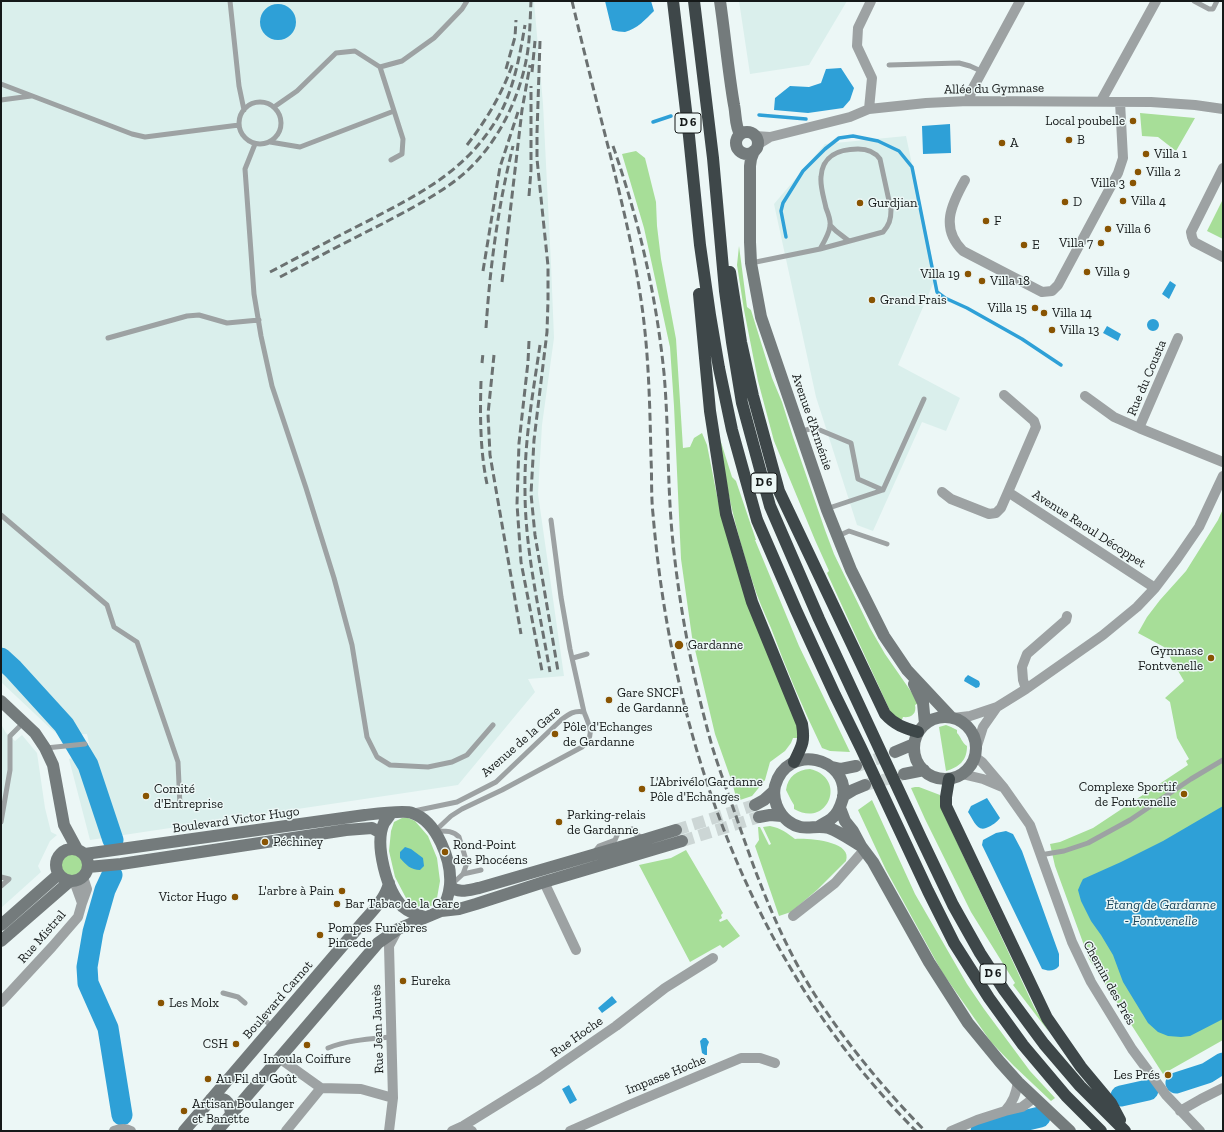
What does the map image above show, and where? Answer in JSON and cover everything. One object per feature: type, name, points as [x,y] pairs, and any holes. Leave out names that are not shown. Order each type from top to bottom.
[{"type":"highway","name":"D 6","points":[[673,1],[700,245],[710,315],[732,430],[758,520],[802,624],[954,943],[989,998],[1023,1045],[1066,1096],[1101,1131]]},
{"type":"highway","name":"D 6","points":[[694,1],[718,203],[725,291],[733,349],[742,403],[770,506],[819,619],[952,904],[980,953],[1004,990],[1044,1044],[1080,1086],[1126,1131]]},
{"type":"highway","points":[[718,203],[753,396],[779,491],[885,714],[891,721],[902,728],[922,728]]},
{"type":"highway","points":[[700,245],[699,295],[710,411],[726,514],[752,602],[802,724],[804,735],[803,743],[794,762]]},
{"type":"highway","points":[[949,779],[946,806],[1047,1018],[1081,1067],[1111,1103],[1126,1131]]},
{"type":"main road","name":"Avenue d'Arménie","points":[[720,1],[737,129],[750,142],[751,263],[761,317],[827,510],[851,570],[884,636],[907,670],[923,703],[922,728]]},
{"type":"main road","name":"Avenue d'Arménie","points":[[907,670],[952,718]]},
{"type":"main road","points":[[1,701],[35,733],[45,748],[53,765],[64,825],[56,869],[64,879],[79,877]]},
{"type":"main road","points":[[942,717],[952,718],[965,724],[974,735],[976,753],[970,766],[962,774],[949,779],[931,776],[924,770],[916,758],[914,744],[922,728],[933,719],[942,717]]},
{"type":"main road","points":[[895,752],[914,744]]},
{"type":"main road","points":[[856,766],[842,769],[832,767],[820,761],[807,759],[794,762],[784,769],[777,779],[774,791],[776,804],[782,816],[790,823],[799,827],[829,828],[862,848]]},
{"type":"main road","points":[[832,767],[842,785],[841,802],[845,821],[873,862],[929,962],[968,1023],[1018,1082],[1070,1131]]},
{"type":"main road","points":[[904,774],[924,770]]},
{"type":"main road","points":[[818,827],[832,819],[841,802],[865,785]]},
{"type":"main road","points":[[755,805],[764,800],[774,791]]},
{"type":"main road","points":[[425,917],[413,914],[403,907],[395,897],[389,883],[381,858],[381,834],[384,824],[391,813],[411,812],[428,823],[446,852],[450,873],[450,886],[447,901],[441,911]]},
{"type":"main road","name":"Boulevard Victor Hugo","points":[[81,852],[365,815],[391,813]]},
{"type":"main road","points":[[759,817],[770,815],[782,816]]},
{"type":"main road","points":[[1,941],[79,877],[88,863],[64,825]]},
{"type":"main road","name":"Boulevard Victor Hugo","points":[[79,877],[121,864],[346,830],[372,828],[381,834]]},
{"type":"main road","points":[[450,886],[454,890],[459,891],[479,888],[676,830]]},
{"type":"main road","points":[[218,1131],[378,943],[398,929],[441,911],[459,909],[682,841]]},
{"type":"main road","points":[[59,854],[70,848],[81,852]]},
{"type":"main road","points":[[1,925],[59,874]]},
{"type":"main road","name":"Boulevard Carnot","points":[[184,1131],[383,898],[387,892],[389,883]]},
{"type":"main road","points":[[211,1099],[219,1098],[226,1100],[230,1106],[231,1115]]},
{"type":"street","points":[[869,109],[872,78],[858,46],[858,28],[871,1]]},
{"type":"street","points":[[968,101],[973,88],[1020,1]]},
{"type":"street","points":[[1101,102],[1156,1]]},
{"type":"street","name":"Allée du Gymnase","points":[[750,142],[850,117],[869,109],[968,101],[1151,102],[1195,105],[1223,109]]},
{"type":"street","points":[[965,180],[956,196],[948,222],[956,245],[963,251],[1042,292],[1052,290],[1058,285],[1118,173],[1122,158],[1120,102]]},
{"type":"street","points":[[1223,168],[1191,232],[1194,242],[1223,257]]},
{"type":"street","name":"Rue du Cousta","points":[[1140,428],[1178,338]]},
{"type":"street","points":[[942,492],[951,499],[989,514],[996,513],[1001,508],[1036,427],[1034,421],[1004,395]]},
{"type":"street","name":"Rue du Cousta","points":[[1085,396],[1114,417],[1223,462]]},
{"type":"street","points":[[952,718],[970,716],[997,707],[1026,689],[1103,635],[1137,607],[1155,588],[1199,526],[1223,476]]},
{"type":"street","name":"Avenue Raoul Décoppet","points":[[1008,492],[1155,588]]},
{"type":"street","points":[[1026,689],[1023,680],[1022,666],[1027,654],[1066,620],[1067,616]]},
{"type":"street","points":[[976,753],[983,727],[997,707]]},
{"type":"street","name":"Chemin des Prés","points":[[976,753],[1004,788],[1030,826],[1072,942],[1091,982],[1132,1049],[1180,1111],[1200,1131]]},
{"type":"street","points":[[962,774],[983,779],[1004,788]]},
{"type":"street","points":[[793,916],[835,883],[862,848]]},
{"type":"street","name":"Rue Mistral","points":[[1,1002],[52,947],[78,916],[82,904],[79,877]]},
{"type":"street","points":[[544,882],[576,950]]},
{"type":"street","name":"Rue Jean Jaurès","points":[[389,1131],[393,1098],[389,946],[398,929]]},
{"type":"street","name":"Rue Hoche","points":[[452,1131],[468,1128],[616,1026],[664,988],[713,958]]},
{"type":"street","points":[[279,1058],[321,1088],[361,1089],[393,1098]]},
{"type":"street","name":"Impasse Hoche","points":[[570,1131],[741,1058],[760,1058],[775,1063]]},
{"type":"street","points":[[1005,1111],[1012,1103],[1017,1092],[1018,1082]]},
{"type":"street","points":[[286,1131],[321,1088]]},
{"type":"street","points":[[1180,1111],[1223,1088]]},
{"type":"street","points":[[951,1131],[977,1120],[1022,1107],[1034,1098]]},
{"type":"street","points":[[114,1131],[118,1129],[130,1130]]},
{"type":"lane","points":[[230,1],[239,86],[244,110]]},
{"type":"lane","points":[[380,67],[402,61],[434,38],[468,1]]},
{"type":"lane","points":[[1194,1],[1209,9],[1213,9],[1217,1]]},
{"type":"lane","points":[[274,107],[297,91],[336,53],[355,51],[380,67],[403,139],[402,154],[391,160]]},
{"type":"lane","points":[[889,65],[959,63],[982,71]]},
{"type":"lane","points":[[1,84],[132,134],[145,137],[239,125]]},
{"type":"lane","points":[[1,100],[32,96]]},
{"type":"lane","points":[[255,102],[261,102],[268,103],[274,107],[281,118],[279,132],[275,138],[270,142],[255,144],[244,137],[241,132],[239,120],[244,110],[249,105],[255,102]]},
{"type":"lane","points":[[270,142],[300,147],[394,111]]},
{"type":"lane","points":[[255,144],[245,168],[254,294],[272,386],[334,578],[352,646],[367,737],[377,757],[390,764],[428,767],[452,762],[467,755],[493,724]]},
{"type":"lane","points":[[751,263],[820,249],[883,232],[891,219],[891,210],[880,159],[876,154],[862,149],[851,149],[835,153],[823,166],[820,177],[830,225],[849,241]]},
{"type":"lane","points":[[820,249],[830,225]]},
{"type":"lane","points":[[108,338],[187,316],[199,315],[227,323],[259,320]]},
{"type":"lane","points":[[827,510],[883,490],[924,399]]},
{"type":"lane","points":[[800,432],[806,429],[814,428],[851,443],[858,479],[883,490]]},
{"type":"lane","points":[[1,515],[108,605],[114,627],[137,642],[178,762],[180,806]]},
{"type":"lane","points":[[551,520],[561,597],[584,712]]},
{"type":"lane","points":[[837,536],[848,531],[887,544]]},
{"type":"lane","points":[[572,658],[586,654]]},
{"type":"lane","name":"Avenue de la Gare","points":[[411,812],[457,802],[496,782],[561,720],[571,713],[578,711],[584,712],[590,730],[590,735],[589,740],[582,747],[502,790],[462,809],[451,816],[434,831]]},
{"type":"lane","points":[[1,822],[10,770],[10,736],[23,722]]},
{"type":"lane","points":[[45,748],[83,744]]},
{"type":"lane","points":[[1040,855],[1064,851],[1088,843],[1130,820],[1191,779],[1223,760]]},
{"type":"lane","points":[[632,829],[637,835],[647,839]]},
{"type":"lane","points":[[434,831],[449,831],[456,834],[459,837],[467,862],[463,874],[450,886]]},
{"type":"lane","points":[[592,855],[599,846],[615,840],[618,833]]},
{"type":"lane","points":[[463,874],[481,870]]},
{"type":"lane","points":[[1,877],[9,879],[1,886]]},
{"type":"lane","points":[[223,993],[238,997],[245,1003]]},
{"type":"lane","points":[[264,1019],[273,1028]]},
{"type":"lane","points":[[328,1048],[340,1043],[391,1037]]},
{"type":"shaded area","points":[[1,1],[534,1],[543,104],[554,338],[542,425],[538,494],[564,676],[528,679],[535,692],[458,785],[90,840],[69,759],[91,752],[87,734],[60,736],[1,682]]},
{"type":"shaded area","points":[[739,1],[847,1],[809,65],[750,74]]},
{"type":"shaded area","points":[[906,136],[936,277],[898,365],[960,398],[946,431],[922,422],[873,531],[857,525],[816,397],[774,204],[825,144]]},
{"type":"shaded area","points":[[1,724],[6,733],[15,741],[22,735],[37,753],[45,808],[51,832],[57,835],[50,841],[38,866],[41,872],[1,908]]},
{"type":"green space","points":[[1140,113],[1195,118],[1176,151],[1158,137],[1142,136]]},
{"type":"green space","points":[[636,151],[645,158],[656,202],[661,259],[676,339],[683,448],[690,447],[694,438],[702,433],[707,445],[718,501],[799,730],[800,738],[793,738],[785,751],[770,762],[765,780],[752,796],[737,801],[715,734],[692,637],[681,559],[670,347],[644,228],[622,154]]},
{"type":"green space","points":[[1223,199],[1223,239],[1207,231]]},
{"type":"green space","points":[[739,246],[747,307],[751,310],[772,378],[782,402],[834,554],[870,628],[885,654],[919,703],[915,705],[913,715],[903,717],[901,722],[891,713],[827,573],[829,571],[774,441],[758,381],[744,310],[737,265]]},
{"type":"green space","points":[[720,439],[732,477],[736,481],[755,540],[799,646],[850,752],[830,751],[822,748],[801,704],[756,592],[741,545],[728,493]]},
{"type":"green space","name":"Complexe Sportif de Fontvenelle","points":[[1223,509],[1223,1040],[1163,1074],[1089,959],[1055,866],[1050,844],[1060,842],[1093,828],[1188,765],[1186,761],[1189,759],[1177,738],[1170,702],[1165,698],[1184,681],[1164,647],[1138,633],[1147,617],[1160,600],[1186,571],[1218,520]]},
{"type":"green space","points":[[946,725],[957,730],[957,733],[967,746],[967,751],[966,756],[961,763],[955,768],[946,771],[939,727]]},
{"type":"green space","points":[[810,769],[822,774],[828,782],[831,791],[829,800],[824,808],[816,812],[806,813],[794,809],[794,805],[786,790],[791,777],[797,772]]},
{"type":"green space","points":[[919,787],[940,795],[941,808],[1034,1007],[1049,1032],[1013,985],[1015,983],[971,912],[911,788]]},
{"type":"green space","points":[[872,800],[915,894],[967,984],[1030,1071],[1055,1098],[1051,1101],[991,1042],[942,972],[886,870],[858,810]]},
{"type":"green space","points":[[402,818],[408,818],[415,821],[428,836],[437,858],[440,881],[437,898],[433,905],[427,908],[419,907],[406,898],[395,877],[389,851],[391,831],[394,822]]},
{"type":"green space","points":[[770,826],[781,829],[795,839],[809,839],[828,842],[843,849],[846,854],[846,861],[817,890],[791,912],[779,916],[755,846],[759,840],[758,827],[760,827],[769,845],[771,844],[763,827]]},
{"type":"green space","points":[[686,850],[723,913],[721,915],[722,918],[719,920],[720,922],[727,919],[740,936],[723,948],[720,945],[690,962],[639,865],[671,858]]},
{"type":"green space","points":[[73,854],[78,855],[84,861],[84,871],[78,877],[73,878],[68,877],[62,871],[61,866],[62,861],[68,855]]},
{"type":"water","points":[[605,1],[651,1],[654,11],[633,29],[625,32],[615,31],[612,30]]},
{"type":"water","points":[[282,4],[291,9],[295,15],[295,29],[291,35],[282,40],[274,40],[265,35],[261,29],[260,18],[265,9],[271,5]]},
{"type":"water","points":[[841,68],[854,88],[850,100],[843,108],[808,113],[774,110],[775,98],[790,86],[809,87],[821,83],[826,69]]},
{"type":"water","points":[[950,124],[951,153],[923,154],[922,126]]},
{"type":"water","points":[[1170,281],[1176,285],[1169,299],[1162,294]]},
{"type":"water","points":[[1151,319],[1155,319],[1159,325],[1155,331],[1151,331],[1147,327],[1147,323]]},
{"type":"water","points":[[1107,326],[1121,334],[1118,341],[1103,333]]},
{"type":"water","points":[[968,675],[979,681],[979,687],[976,688],[964,681]]},
{"type":"water","points":[[987,798],[1000,818],[996,823],[983,829],[978,827],[968,812],[971,806]]},
{"type":"water","name":"Étang de Gardanne - Fontvenelle","points":[[1223,806],[1223,1019],[1190,1036],[1168,1036],[1158,1032],[1148,1023],[1123,982],[1113,955],[1091,921],[1081,901],[1078,890],[1083,879],[1163,841]]},
{"type":"water","points":[[1006,831],[1013,834],[1022,851],[1059,954],[1059,966],[1053,970],[1049,971],[1042,969],[982,845],[983,840],[996,833]]},
{"type":"water","points":[[405,847],[411,849],[423,858],[424,866],[420,870],[409,867],[400,858],[400,852]]},
{"type":"water","points":[[612,996],[617,1002],[602,1013],[598,1008]]},
{"type":"water","points":[[703,1038],[706,1038],[709,1042],[707,1047],[707,1055],[702,1053],[700,1041]]},
{"type":"water","points":[[569,1085],[577,1100],[570,1104],[562,1089]]},
{"type":"waterway","points":[[759,115],[806,119]]},
{"type":"waterway","points":[[653,122],[671,116]]},
{"type":"waterway","points":[[786,237],[781,211],[783,203],[803,171],[825,149],[839,138],[853,136],[878,141],[899,151],[912,167],[937,292],[945,298],[967,308],[1022,339],[1061,365]]},
{"type":"waterway","points":[[1,658],[13,669],[64,725],[88,765],[113,840]]},
{"type":"waterway","points":[[112,875],[105,890],[93,932],[87,967],[88,983],[108,1028],[122,1115]]},
{"type":"waterway","points":[[1176,1083],[1207,1073],[1223,1063]]},
{"type":"waterway","points":[[1121,1096],[1148,1090]]},
{"type":"waterway","points":[[981,1131],[1040,1117]]},
{"type":"tunnel","points":[[858,766],[895,752]]},
{"type":"tunnel","points":[[865,785],[902,775]]},
{"type":"tunnel","points":[[676,830],[755,805]]},
{"type":"tunnel","points":[[682,841],[759,817]]},
{"type":"railway","points":[[280,277],[427,199],[450,185],[469,169],[498,133],[518,91],[527,54],[530,31],[531,1]]},
{"type":"railway","points":[[572,1],[620,194],[637,274],[647,350],[650,405],[652,507],[663,599],[679,683],[702,766],[730,846],[766,924],[809,998],[859,1067],[916,1131]]},
{"type":"railway","points":[[506,69],[515,37],[516,20]]},
{"type":"railway","points":[[270,272],[424,190],[442,178],[475,149],[489,131],[507,100],[514,79],[525,25]]},
{"type":"railway","points":[[532,72],[535,41]]},
{"type":"railway","points":[[540,41],[537,159],[548,266],[548,300],[547,332],[534,440],[531,494],[535,535],[558,671]]},
{"type":"railway","points":[[467,145],[493,106],[513,63]]},
{"type":"railway","points":[[502,282],[522,110],[530,65]]},
{"type":"railway","points":[[529,196],[531,170],[531,86]]},
{"type":"railway","points":[[483,271],[500,167],[518,112]]},
{"type":"railway","points":[[486,328],[495,237],[513,146]]},
{"type":"railway","points":[[613,146],[631,202],[645,258],[661,344],[667,416],[670,500],[676,568],[683,619],[693,670],[715,755],[770,908],[802,974],[827,1013],[853,1048],[895,1099],[925,1131]]},
{"type":"railway","points":[[529,341],[519,443],[517,504],[521,562],[542,671]]},
{"type":"railway","points":[[540,345],[527,436],[525,491],[530,559],[550,672]]},
{"type":"railway","points":[[482,363],[483,353]]},
{"type":"railway","points":[[494,355],[488,414],[490,455],[521,634]]},
{"type":"railway","points":[[481,381],[481,433],[487,484]]},
{"type":"place","name":"Local poubelle","points":[[1133,121]]},
{"type":"place","name":"B","points":[[1069,140]]},
{"type":"place","name":"A","points":[[1002,143]]},
{"type":"place","name":"Villa 1","points":[[1146,154]]},
{"type":"place","name":"Villa 2","points":[[1138,172]]},
{"type":"place","name":"Villa 3","points":[[1133,183]]},
{"type":"place","name":"Villa 4","points":[[1123,201]]},
{"type":"place","name":"D","points":[[1065,202]]},
{"type":"place","name":"Gurdjian","points":[[860,203]]},
{"type":"place","name":"F","points":[[986,221]]},
{"type":"place","name":"Villa 6","points":[[1108,229]]},
{"type":"place","name":"Villa 7","points":[[1101,243]]},
{"type":"place","name":"E","points":[[1024,245]]},
{"type":"place","name":"Villa 9","points":[[1087,272]]},
{"type":"place","name":"Villa 19","points":[[968,274]]},
{"type":"place","name":"Villa 18","points":[[982,281]]},
{"type":"place","name":"Grand Frais","points":[[872,300]]},
{"type":"place","name":"Villa 15","points":[[1035,308]]},
{"type":"place","name":"Villa 14","points":[[1044,313]]},
{"type":"place","name":"Villa 13","points":[[1052,330]]},
{"type":"place","name":"Gardanne","points":[[679,645]]},
{"type":"place","name":"Gymnase Fontvenelle","points":[[1211,658]]},
{"type":"place","name":"Gare SNCF de Gardanne","points":[[609,700]]},
{"type":"place","name":"Pôle d'Echanges de Gardanne","points":[[555,734]]},
{"type":"place","name":"L'Abrivélo Gardanne Pôle d'Echanges","points":[[642,789]]},
{"type":"place","name":"Complexe Sportif de Fontvenelle","points":[[1184,794]]},
{"type":"place","name":"Comité d'Entreprise","points":[[146,796]]},
{"type":"place","name":"Parking-relais de Gardanne","points":[[559,822]]},
{"type":"place","name":"Péchiney","points":[[265,842]]},
{"type":"place","name":"Rond-Point des Phocéens","points":[[445,852]]},
{"type":"place","name":"L'arbre à Pain","points":[[342,891]]},
{"type":"place","name":"Victor Hugo","points":[[235,897]]},
{"type":"place","name":"Bar Tabac de la Gare","points":[[337,904]]},
{"type":"place","name":"Pompes Funèbres Pincede","points":[[320,935]]},
{"type":"place","name":"Eureka","points":[[403,981]]},
{"type":"place","name":"Les Molx","points":[[161,1003]]},
{"type":"place","name":"CSH","points":[[236,1044]]},
{"type":"place","name":"Imoula Coiffure","points":[[307,1045]]},
{"type":"place","name":"Les Prés","points":[[1168,1075]]},
{"type":"place","name":"Au Fil du Goût","points":[[208,1079]]},
{"type":"place","name":"Artisan Boulanger et Banette","points":[[184,1111]]}]
